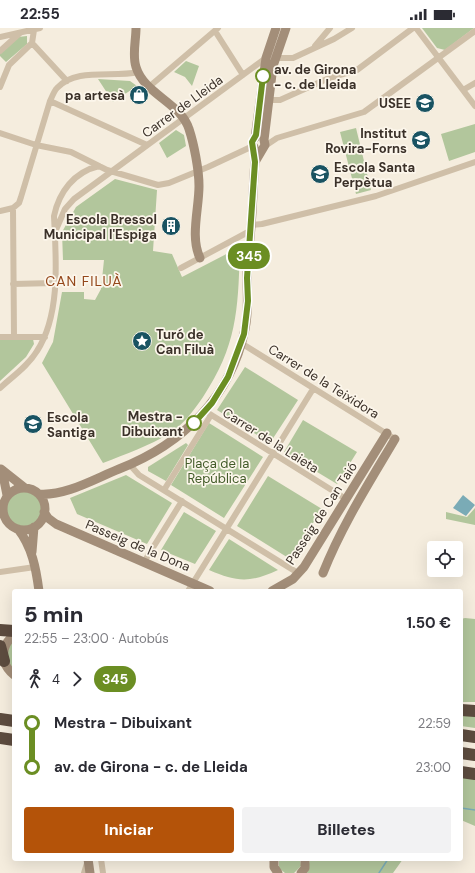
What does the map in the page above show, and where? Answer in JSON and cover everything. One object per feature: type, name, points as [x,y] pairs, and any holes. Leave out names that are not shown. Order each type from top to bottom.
[{"type":"highway","points":[[0,630],[12,631]]},
{"type":"highway","points":[[0,646],[4,661]]},
{"type":"highway","points":[[463,710],[475,711]]},
{"type":"highway","points":[[0,720],[12,721]]},
{"type":"highway","points":[[463,735],[475,737]]},
{"type":"highway","points":[[0,738],[12,740]]},
{"type":"highway","points":[[463,754],[475,755]]},
{"type":"highway","points":[[463,772],[475,774]]},
{"type":"main road","points":[[136,28],[134,60],[138,72],[183,119],[189,129],[198,170],[199,190],[195,246],[200,258]]},
{"type":"main road","points":[[263,141],[271,58],[276,28]]},
{"type":"main road","points":[[1,468],[25,488],[39,494],[61,492],[130,465],[156,452],[176,440],[208,413],[228,377],[242,343],[248,307],[247,278],[255,162],[263,141],[269,100],[271,58],[286,28]]},
{"type":"main road","name":"Passeig de Can Taió","points":[[276,589],[298,573],[385,436]]},
{"type":"main road","name":"Passeig de Can Taió","points":[[385,436],[382,447],[343,512],[320,572],[363,490],[395,439]]},
{"type":"main road","points":[[1,468],[7,495]]},
{"type":"main road","points":[[25,488],[13,490],[7,495],[3,506],[4,516],[12,526],[18,529],[25,530],[36,525]]},
{"type":"main road","points":[[32,553],[36,525],[44,509],[61,492]]},
{"type":"main road","points":[[39,494],[44,509]]},
{"type":"main road","name":"Passeig de la Dona","points":[[44,509],[48,518],[56,524],[144,562],[190,587],[200,589]]},
{"type":"main road","name":"Passeig de la Dona","points":[[36,525],[56,524]]},
{"type":"main road","points":[[18,529],[25,538],[32,553],[39,589]]},
{"type":"main road","points":[[190,587],[204,589]]},
{"type":"main road","points":[[12,637],[5,645],[4,661],[12,673]]},
{"type":"main road","points":[[88,861],[90,873]]},
{"type":"main road","points":[[94,861],[96,873]]},
{"type":"main road","points":[[274,861],[274,867],[278,873]]},
{"type":"main road","points":[[301,873],[305,868],[305,861]]},
{"type":"street","points":[[280,28],[271,58],[289,59],[313,49],[352,28]]},
{"type":"street","points":[[269,100],[280,100],[327,79],[357,70],[415,28],[475,106]]},
{"type":"street","points":[[0,36],[37,29],[32,43],[9,65],[0,87]]},
{"type":"street","points":[[313,49],[329,29]]},
{"type":"street","points":[[329,29],[326,38],[329,41]]},
{"type":"street","points":[[150,86],[216,30],[243,75]]},
{"type":"street","points":[[0,133],[36,145],[71,152],[110,172],[161,185],[228,159],[263,141],[364,112],[475,31]]},
{"type":"street","points":[[0,50],[20,32]]},
{"type":"street","points":[[32,43],[67,81]]},
{"type":"street","name":"Carrer de Lleida","points":[[55,232],[65,209],[74,199],[243,75],[271,58]]},
{"type":"street","points":[[0,211],[13,208],[21,197],[50,101],[57,88],[67,81],[86,75],[127,75],[138,72]]},
{"type":"street","points":[[463,90],[475,83]]},
{"type":"street","points":[[50,101],[147,145]]},
{"type":"street","points":[[181,268],[251,228],[262,224],[376,196],[475,162]]},
{"type":"street","points":[[0,388],[30,361],[38,351],[44,337],[53,307],[54,216],[62,193],[68,185],[79,176],[91,168],[99,166]]},
{"type":"street","points":[[13,208],[14,336]]},
{"type":"street","points":[[13,284],[54,283]]},
{"type":"street","points":[[0,337],[44,337]]},
{"type":"street","name":"Carrer de la Teixidora","points":[[242,343],[385,436],[395,439]]},
{"type":"street","points":[[190,587],[313,389]]},
{"type":"street","points":[[164,490],[208,413]]},
{"type":"street","name":"Carrer de la Laieta","points":[[208,413],[346,499]]},
{"type":"street","points":[[130,465],[139,475],[298,573]]},
{"type":"street","points":[[144,562],[182,501]]},
{"type":"street","points":[[0,572],[35,567]]},
{"type":"street","points":[[84,873],[87,861]]},
{"type":"street","points":[[101,861],[103,873]]},
{"type":"green space","points":[[422,28],[474,28],[445,50],[437,48]]},
{"type":"green space","points":[[27,36],[27,44],[6,62],[0,56],[0,53],[18,37]]},
{"type":"green space","points":[[186,61],[199,66],[192,86],[185,77],[174,72]]},
{"type":"green space","points":[[98,79],[130,81],[137,86],[113,102]]},
{"type":"green space","points":[[475,124],[475,152],[449,161],[441,134]]},
{"type":"green space","points":[[356,128],[371,190],[356,194],[340,132]]},
{"type":"green space","points":[[176,130],[184,135],[186,146],[167,158],[159,143]]},
{"type":"green space","points":[[115,179],[157,190],[153,251],[172,254],[182,277],[240,247],[237,307],[230,342],[215,378],[200,402],[184,422],[175,430],[146,446],[103,463],[42,363],[53,342],[62,292],[84,292],[84,299],[95,300],[101,289],[104,260],[63,260],[62,232],[76,207]]},
{"type":"green space","points":[[33,339],[34,344],[26,357],[0,381],[0,340]]},
{"type":"green space","points":[[245,367],[298,400],[270,443],[217,410]]},
{"type":"green space","points":[[303,420],[357,452],[337,484],[284,452]]},
{"type":"green space","name":"Plaça de la República","points":[[209,423],[263,457],[224,518],[171,485]]},
{"type":"green space","points":[[186,443],[188,445],[166,481],[148,471],[148,467]]},
{"type":"green space","points":[[126,475],[172,503],[147,544],[77,514],[70,498]]},
{"type":"green space","name":"Plaça de la República","points":[[268,476],[322,509],[290,559],[237,526]]},
{"type":"green space","points":[[24,488],[39,494],[45,509],[39,524],[24,530],[9,524],[3,509],[9,494]]},
{"type":"green space","points":[[475,508],[475,525],[446,519],[446,512],[467,517]]},
{"type":"green space","points":[[184,512],[216,531],[195,564],[161,550]]},
{"type":"green space","points":[[229,539],[278,570],[251,579],[236,579],[209,570]]},
{"type":"green space","points":[[463,618],[475,619],[475,702],[463,702]]},
{"type":"green space","points":[[12,638],[12,670],[4,650]]},
{"type":"green space","points":[[463,713],[475,715],[475,728],[463,726]]},
{"type":"green space","points":[[463,777],[475,779],[475,826],[463,821]]},
{"type":"green space","points":[[279,861],[300,861],[301,866],[294,873],[285,873],[279,868]]},
{"type":"green space","points":[[310,861],[402,861],[393,873],[307,873]]},
{"type":"water","points":[[463,495],[475,505],[466,516],[453,508]]},
{"type":"waterway","points":[[463,808],[475,810]]},
{"type":"waterway","points":[[379,873],[387,861]]},
{"type":"bus line","name":"345","points":[[194,423],[212,403],[228,377],[242,343],[246,327],[248,314],[247,278],[255,162],[254,147],[252,142],[256,135],[263,76]]},
{"type":"place","name":"av. de Girona - c. de Lleida","points":[[263,76]]},
{"type":"place","name":"pa artesà","points":[[139,95]]},
{"type":"place","name":"USEE","points":[[425,103]]},
{"type":"place","name":"Institut Rovira-Forns","points":[[421,140]]},
{"type":"place","name":"Escola Santa Perpètua","points":[[320,174]]},
{"type":"place","name":"Escola Bressol Municipal l'Espiga","points":[[171,226]]},
{"type":"place","name":"Turó de Can Filuà","points":[[142,341]]},
{"type":"place","name":"Mestra - Dibuixant","points":[[194,423]]},
{"type":"place","name":"Escola Santiga","points":[[33,424]]},
{"type":"district","name":"CAN FILUÀ","points":[[84,281]]}]
